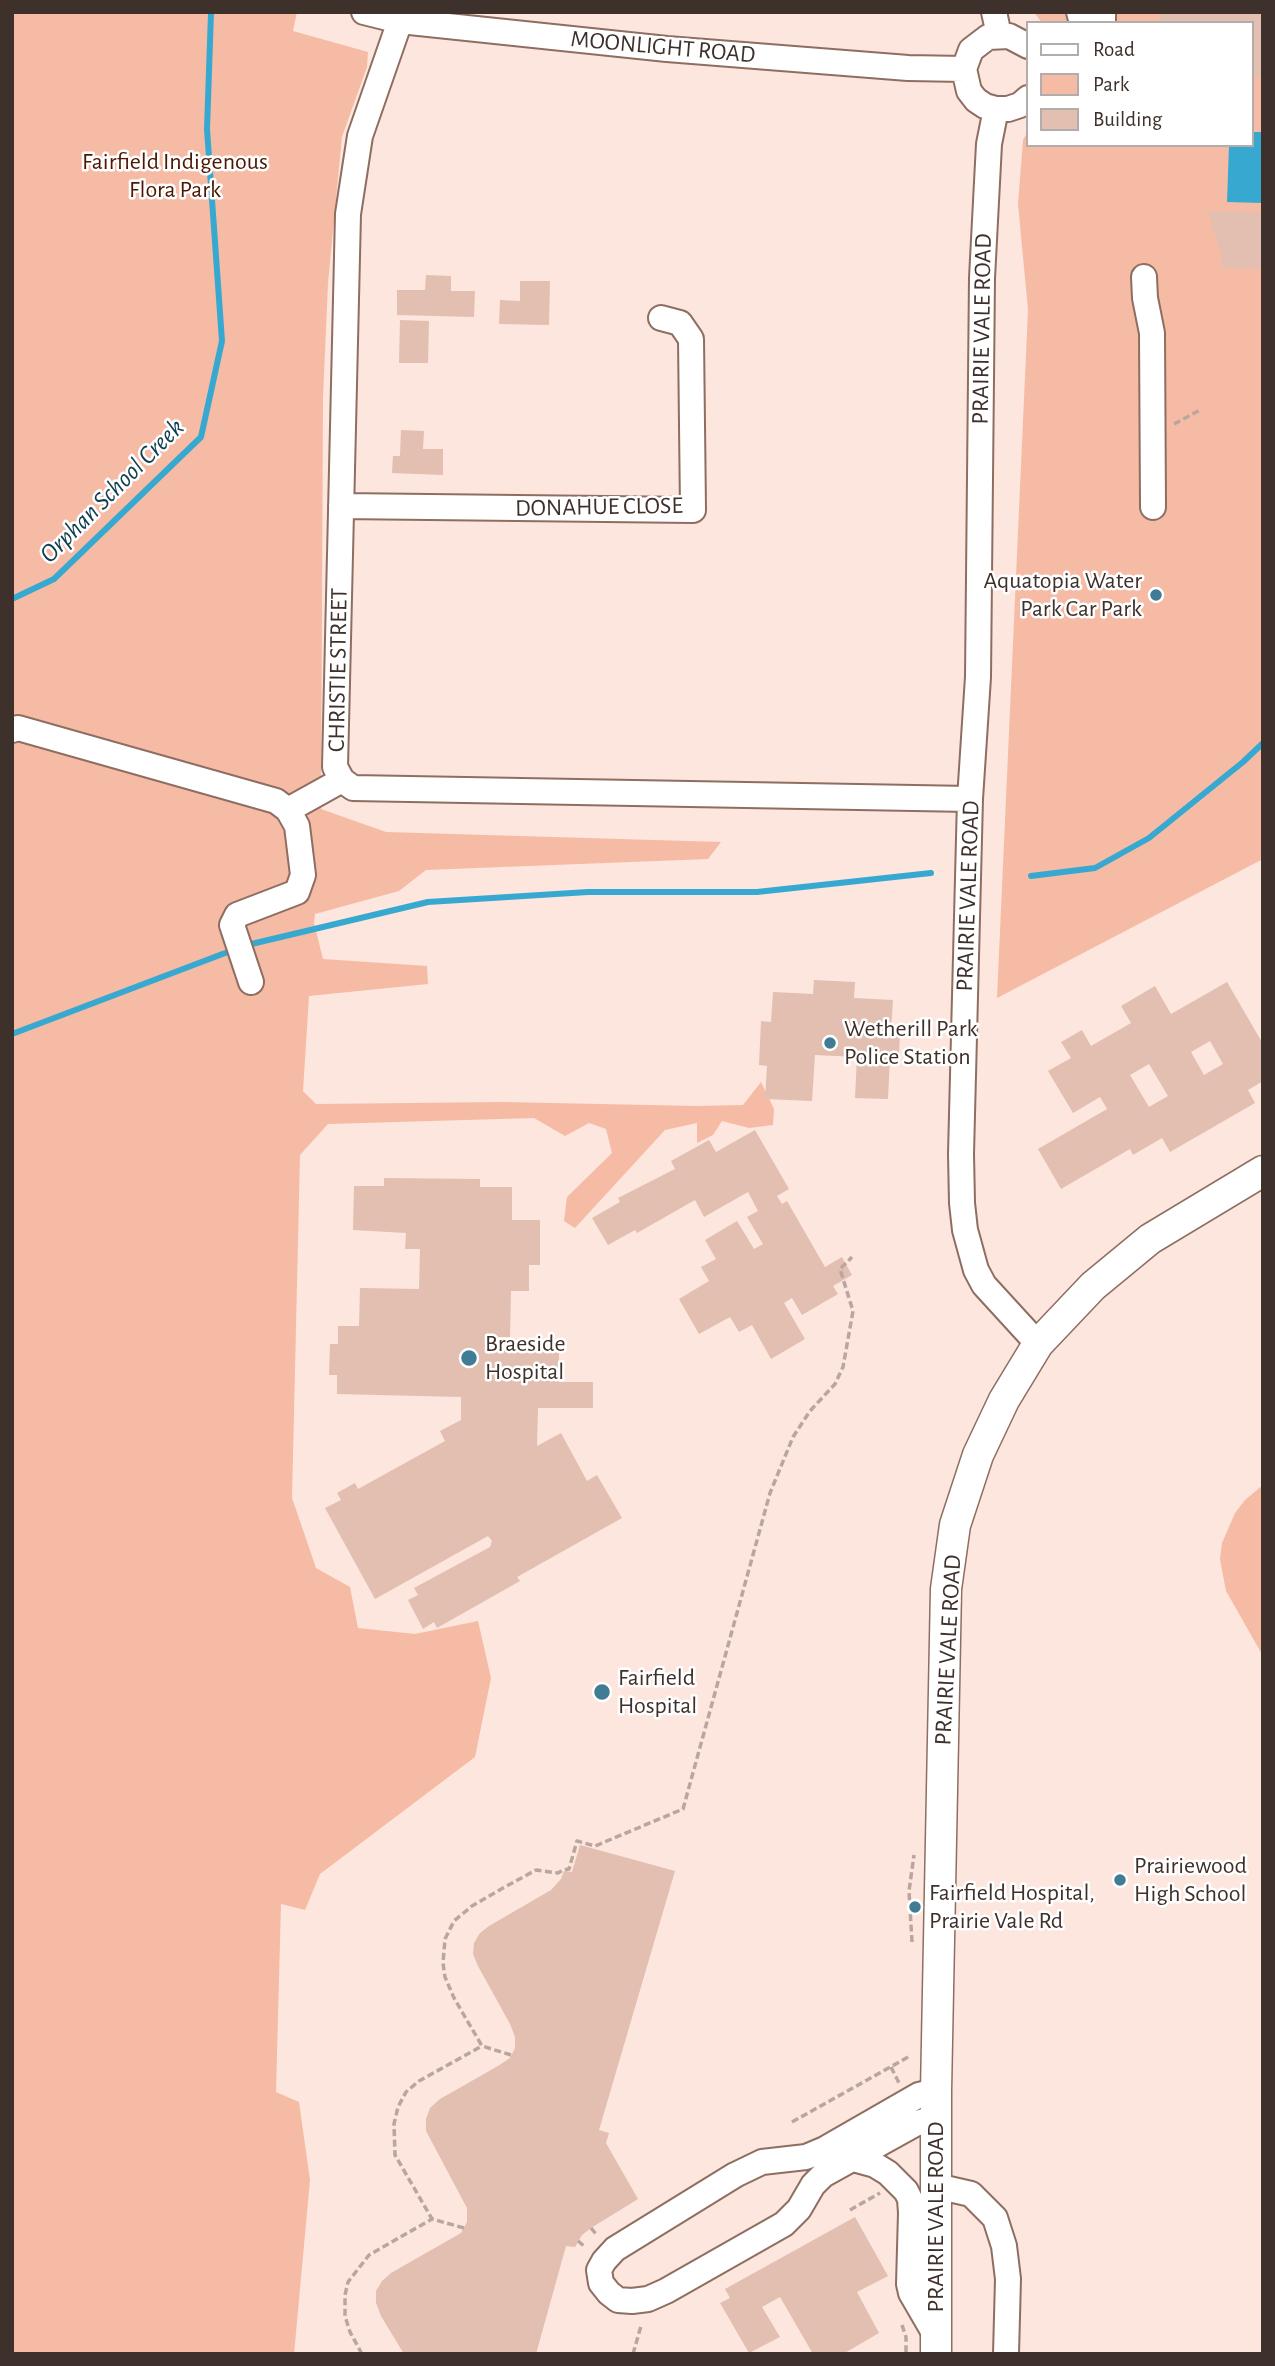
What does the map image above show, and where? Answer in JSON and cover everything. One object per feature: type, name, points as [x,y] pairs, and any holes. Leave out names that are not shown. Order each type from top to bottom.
[{"type":"main road","points":[[1038,1344],[1093,1286],[1150,1239],[1263,1171]]},
{"type":"main road","name":"PRAIRIE VALE ROAD","points":[[936,2345],[936,2104],[946,1589],[956,1525],[978,1455],[1004,1400],[1038,1344]]},
{"type":"street","name":"MOONLIGHT ROAD","points":[[364,12],[400,21],[667,49],[908,68],[964,69]]},
{"type":"street","name":"CHRISTIE STREET","points":[[400,21],[360,136],[348,214],[335,766],[342,780],[353,788],[970,799]]},
{"type":"street","points":[[1026,45],[996,24],[971,50],[964,69],[965,80],[976,100],[996,109],[1008,109],[1026,100]]},
{"type":"street","name":"PRAIRIE VALE ROAD","points":[[996,109],[988,164],[982,278],[978,677],[970,799],[961,1154],[965,1230],[976,1270],[985,1285],[1038,1344]]},
{"type":"street","points":[[1144,277],[1152,333],[1153,506]]},
{"type":"street","name":"DONAHUE CLOSE","points":[[341,506],[693,510],[691,339],[680,323],[661,318]]},
{"type":"street","points":[[12,730],[18,728],[276,802],[288,810],[297,826],[303,876],[297,892],[237,915],[232,925],[251,982]]},
{"type":"street","points":[[288,810],[342,780]]},
{"type":"street","points":[[919,2095],[936,2104],[925,2119],[823,2175],[813,2185],[799,2209],[784,2224],[666,2291],[648,2299],[618,2300],[609,2294],[601,2283],[599,2270],[615,2249],[735,2175],[762,2162],[806,2157],[825,2149],[919,2095]]},
{"type":"street","points":[[853,2159],[875,2165],[888,2173],[906,2191],[910,2199],[909,2284],[936,2345]]},
{"type":"street","points":[[936,2186],[971,2194],[995,2218],[1004,2246],[1008,2279],[1006,2354]]},
{"type":"path","points":[[511,2055],[482,2046],[445,1978],[445,1939],[454,1921],[472,1906],[536,1870],[558,1874],[569,1869],[577,1841],[595,1846],[683,1809],[771,1493],[793,1437],[810,1411],[835,1384],[843,1367],[853,1311],[840,1269],[852,1257]]},
{"type":"path","points":[[464,2228],[432,2219],[395,2155],[394,2124],[398,2107],[406,2092],[419,2081],[482,2046]]},
{"type":"path","points":[[792,2122],[910,2056]]},
{"type":"path","points":[[891,2067],[904,2091]]},
{"type":"path","points":[[850,2210],[889,2188]]},
{"type":"path","points":[[362,2354],[345,2316],[348,2282],[369,2255],[432,2219]]},
{"type":"path","points":[[591,2228],[596,2234]]},
{"type":"path","points":[[578,2241],[584,2246]]},
{"type":"path","points":[[633,2354],[641,2326]]},
{"type":"green space","name":"Fairfield Indigenous Flora Park","points":[[12,12],[297,12],[293,31],[368,52],[367,67],[342,137],[328,283],[323,398],[321,809],[386,832],[721,842],[708,859],[426,870],[399,891],[315,914],[314,923],[323,959],[427,966],[428,984],[309,996],[303,1091],[316,1104],[503,1102],[697,1106],[743,1105],[761,1082],[774,1109],[773,1125],[749,1128],[722,1121],[713,1135],[697,1143],[697,1123],[665,1130],[575,1228],[564,1221],[567,1197],[612,1153],[606,1129],[589,1123],[565,1136],[534,1118],[328,1124],[300,1155],[292,1498],[316,1568],[350,1587],[358,1628],[415,1634],[478,1621],[491,1678],[475,1757],[320,1874],[305,1910],[281,1904],[276,2092],[299,2102],[310,2180],[294,2354],[12,2354]]},
{"type":"green space","points":[[1034,12],[1263,12],[1263,859],[997,998],[1028,310],[1018,204],[1023,140],[1026,135],[1026,147],[1254,147],[1254,21],[1041,21]]},
{"type":"green space","points":[[1263,1485],[1263,1656],[1226,1591],[1220,1559],[1222,1543],[1235,1513],[1245,1500]]},
{"type":"water","points":[[1254,132],[1263,132],[1263,203],[1227,202],[1229,147],[1254,147]]},
{"type":"building","points":[[1160,12],[1263,12],[1263,77],[1254,78],[1254,21],[1160,21]]},
{"type":"building","points":[[1208,211],[1263,212],[1263,269],[1222,268],[1221,254]]},
{"type":"building","points":[[426,275],[451,276],[451,291],[475,291],[474,317],[397,315],[397,290],[425,290]]},
{"type":"building","points":[[520,281],[550,281],[549,325],[499,324],[500,300],[520,301]]},
{"type":"building","points":[[400,320],[429,321],[428,363],[399,363]]},
{"type":"building","points":[[401,430],[424,431],[423,449],[443,449],[443,475],[392,473],[393,456],[400,456]]},
{"type":"building","name":"Wetherill Park Police Station","points":[[814,980],[855,982],[854,998],[893,1000],[891,1030],[900,1030],[899,1057],[890,1056],[888,1099],[855,1098],[857,1057],[815,1055],[812,1101],[765,1099],[767,1066],[759,1065],[761,1021],[771,1022],[773,992],[813,994]]},
{"type":"building","points":[[1227,982],[1263,1044],[1263,1081],[1248,1090],[1255,1103],[1170,1152],[1162,1138],[1133,1155],[1130,1149],[1061,1189],[1038,1149],[1107,1109],[1100,1097],[1073,1113],[1048,1071],[1071,1058],[1061,1042],[1082,1030],[1091,1046],[1131,1023],[1121,1006],[1155,986],[1171,1014]],"holes":[[[1210,1041],[1223,1064],[1204,1075],[1191,1052]],[[1149,1064],[1168,1096],[1149,1107],[1130,1075]]]},
{"type":"building","points":[[755,1130],[789,1189],[777,1196],[782,1204],[787,1201],[825,1267],[842,1257],[852,1275],[833,1286],[838,1294],[802,1315],[792,1298],[784,1303],[805,1339],[771,1359],[752,1325],[739,1332],[730,1317],[699,1334],[679,1299],[709,1281],[701,1267],[716,1259],[705,1240],[737,1221],[754,1249],[763,1244],[747,1217],[758,1211],[748,1192],[704,1217],[695,1200],[637,1233],[635,1230],[608,1245],[592,1218],[620,1202],[618,1198],[675,1169],[671,1161],[709,1140],[716,1152]]},
{"type":"building","points":[[384,1178],[480,1179],[480,1187],[512,1187],[512,1220],[540,1220],[540,1265],[529,1265],[529,1291],[511,1291],[510,1337],[497,1337],[497,1346],[559,1347],[559,1382],[593,1382],[593,1408],[538,1408],[537,1446],[561,1433],[587,1481],[597,1475],[622,1518],[517,1577],[520,1581],[437,1628],[434,1622],[423,1629],[408,1600],[418,1595],[414,1588],[490,1547],[492,1541],[488,1536],[375,1599],[325,1508],[341,1500],[337,1493],[355,1483],[358,1489],[445,1441],[440,1431],[461,1420],[461,1397],[337,1394],[337,1375],[329,1375],[330,1344],[338,1344],[338,1326],[359,1326],[360,1288],[419,1289],[420,1249],[405,1249],[406,1233],[353,1230],[354,1186],[384,1186]]},
{"type":"building","points":[[580,1845],[675,1871],[599,2130],[609,2133],[606,2143],[638,2199],[591,2228],[582,2235],[575,2247],[566,2246],[536,2354],[404,2354],[381,2316],[376,2303],[376,2291],[391,2273],[461,2233],[467,2222],[467,2208],[426,2131],[426,2119],[430,2108],[440,2099],[510,2058],[515,2048],[515,2037],[510,2024],[473,1954],[474,1943],[480,1933],[489,1926],[551,1890],[564,1871],[572,1872]]},
{"type":"building","points":[[855,2217],[888,2276],[857,2292],[879,2333],[843,2354],[813,2354],[780,2297],[762,2307],[780,2337],[749,2353],[720,2303],[730,2298],[725,2289]]},
{"type":"waterway","name":"Orphan School Creek","points":[[12,599],[54,579],[201,437],[222,341],[207,129],[211,13]]},
{"type":"waterway","points":[[1031,876],[1095,868],[1149,838],[1263,743]]},
{"type":"waterway","points":[[243,946],[428,902],[588,892],[757,892],[931,873]]},
{"type":"waterway","points":[[12,1034],[233,950]]},
{"type":"place","name":"Aquatopia Water Park Car Park","points":[[1156,595]]},
{"type":"place","name":"Wetherill Park Police Station","points":[[830,1043]]},
{"type":"place","name":"Braeside Hospital","points":[[469,1358]]},
{"type":"place","name":"Fairfield Hospital","points":[[602,1692]]},
{"type":"place","name":"Prairiewood High School","points":[[1120,1880]]},
{"type":"place","name":"Fairfield Hospital, Prairie Vale Rd","points":[[915,1907]]}]
